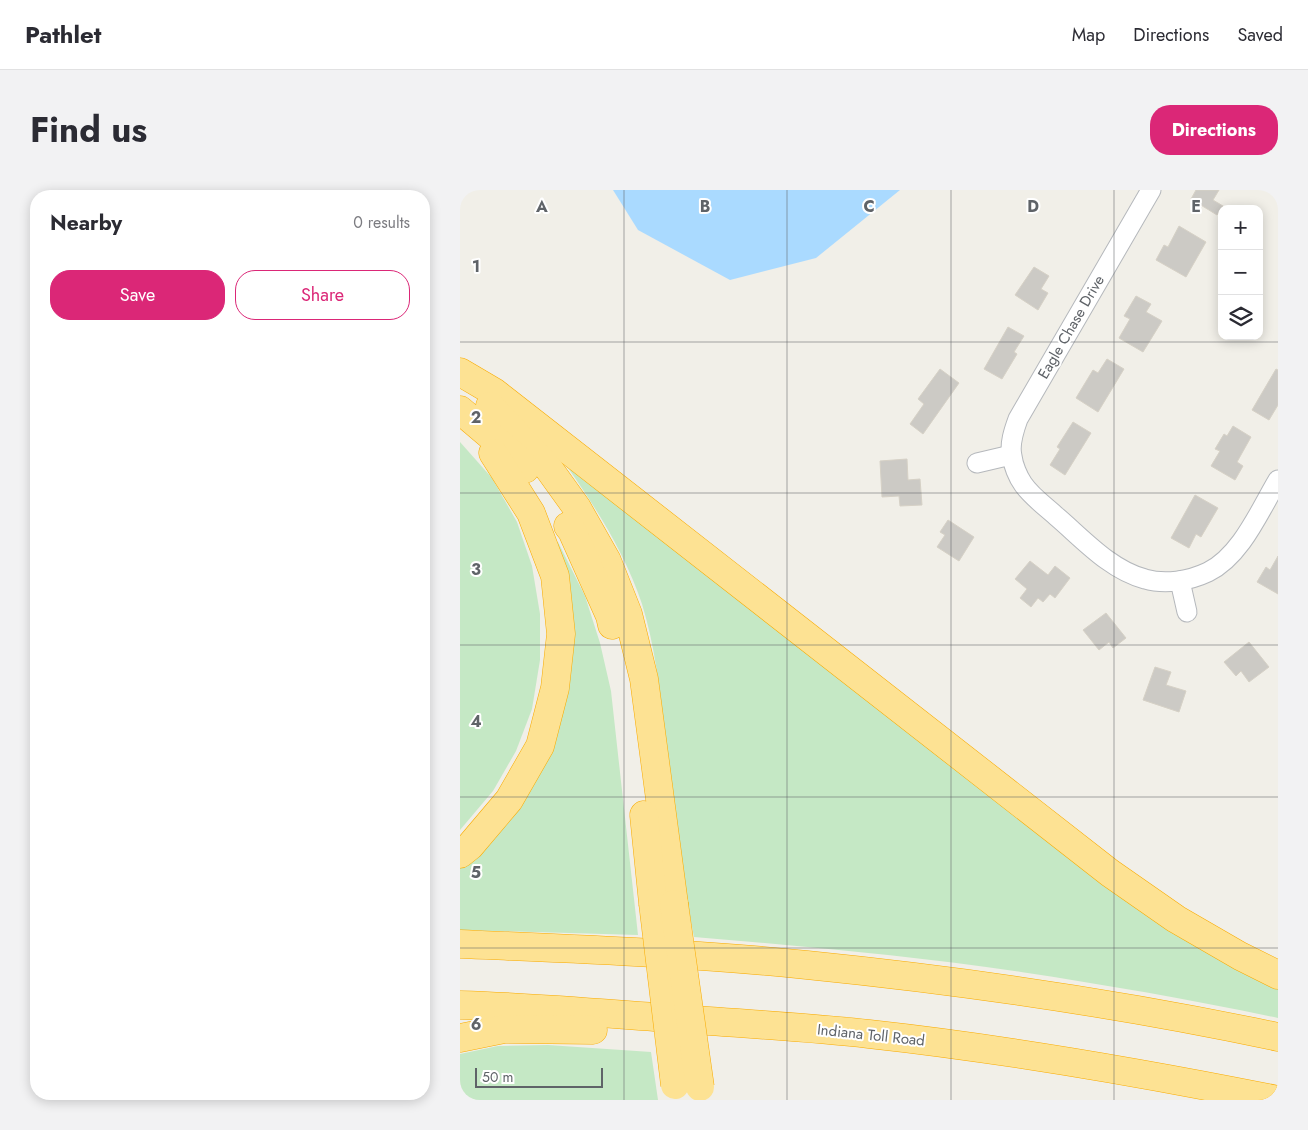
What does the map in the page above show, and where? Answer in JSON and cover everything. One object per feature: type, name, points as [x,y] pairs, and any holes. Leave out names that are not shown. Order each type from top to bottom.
[{"type":"highway","points":[[460,372],[494,392],[1110,873],[1176,919],[1240,956],[1278,975]]},
{"type":"highway","points":[[460,376],[549,469],[577,508],[608,560],[628,614],[644,679],[664,904],[688,1093]]},
{"type":"highway","points":[[460,412],[519,460],[572,531],[610,616],[627,685],[664,904]]},
{"type":"highway","points":[[460,412],[497,458],[531,513],[555,576],[561,634],[555,688],[540,746],[509,800],[470,846],[460,854]]},
{"type":"highway","points":[[460,944],[643,952],[807,965],[981,986],[1121,1007],[1278,1037]]},
{"type":"highway","name":"Indiana Toll Road","points":[[460,1005],[524,1007],[867,1034],[1075,1063],[1195,1083],[1278,1100]]},
{"type":"highway","points":[[460,1038],[504,1029],[560,1029],[764,1038],[867,1034]]},
{"type":"street","name":"Eagle Chase Drive","points":[[1014,462],[1012,438],[1018,419],[1150,190]]},
{"type":"street","points":[[977,463],[1014,462],[1023,484],[1104,557],[1124,571],[1151,580],[1180,581],[1196,577],[1209,571],[1232,554],[1240,544],[1278,480]]},
{"type":"street","points":[[1180,581],[1187,612]]},
{"type":"green space","points":[[460,442],[492,478],[517,522],[532,566],[540,614],[540,660],[532,709],[516,751],[493,791],[460,830]]},
{"type":"green space","points":[[566,465],[1278,984],[1278,1018],[1118,988],[980,966],[858,952],[694,937],[681,861],[661,701],[647,620],[635,585],[618,549],[599,514]]},
{"type":"green space","points":[[558,542],[585,596],[600,643],[611,691],[638,935],[460,930],[460,864],[549,739],[552,544]]},
{"type":"green space","points":[[548,1045],[651,1052],[658,1100],[460,1100],[460,1054],[498,1046]]},
{"type":"water","points":[[613,190],[900,190],[816,258],[730,280],[638,230]]},
{"type":"building","points":[[1196,190],[1219,190],[1213,200],[1221,205],[1218,205],[1217,215],[1191,199]]},
{"type":"building","points":[[1179,226],[1206,242],[1186,277],[1156,260],[1164,245],[1168,247]]},
{"type":"building","points":[[1034,267],[1049,276],[1041,289],[1048,293],[1038,310],[1015,295]]},
{"type":"building","points":[[1136,296],[1151,304],[1146,312],[1162,321],[1143,352],[1119,338],[1130,319],[1124,316]]},
{"type":"building","points":[[1008,327],[1024,336],[1014,352],[1017,354],[1002,379],[984,369]]},
{"type":"building","points":[[1107,359],[1124,369],[1098,412],[1076,398],[1093,370],[1098,373]]},
{"type":"building","points":[[940,369],[959,383],[923,434],[910,424],[924,404],[918,399]]},
{"type":"building","points":[[1276,369],[1278,370],[1278,405],[1269,420],[1252,410]]},
{"type":"building","points":[[1073,422],[1091,433],[1065,475],[1050,465],[1060,449],[1057,447]]},
{"type":"building","points":[[1233,426],[1251,437],[1237,462],[1243,466],[1235,480],[1211,466],[1220,451],[1215,449],[1224,434],[1227,436]]},
{"type":"building","points":[[907,459],[908,480],[920,479],[922,505],[900,506],[899,496],[882,497],[880,461]]},
{"type":"building","points":[[1195,495],[1218,508],[1201,537],[1196,534],[1189,548],[1171,538]]},
{"type":"building","points":[[948,520],[974,537],[959,561],[937,547],[945,535],[940,532]]},
{"type":"building","points":[[1278,556],[1278,594],[1257,582],[1266,567],[1270,570]]},
{"type":"building","points":[[1030,561],[1048,575],[1055,566],[1070,578],[1055,598],[1050,594],[1043,602],[1038,598],[1031,607],[1020,598],[1027,589],[1015,579]]},
{"type":"building","points":[[1106,613],[1126,638],[1113,648],[1109,642],[1099,650],[1083,630]]},
{"type":"building","points":[[1249,642],[1269,667],[1249,682],[1241,671],[1236,676],[1224,662]]},
{"type":"building","points":[[1155,667],[1171,672],[1166,685],[1186,691],[1179,712],[1143,700]]}]
